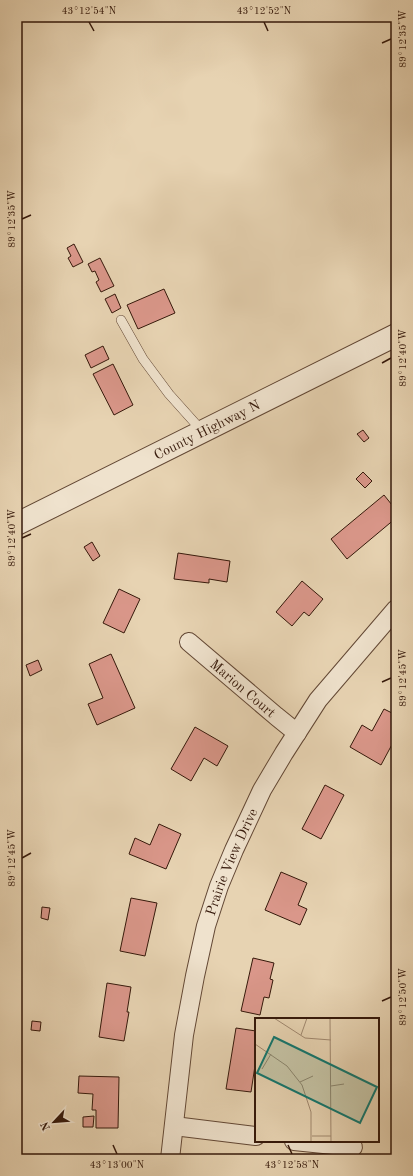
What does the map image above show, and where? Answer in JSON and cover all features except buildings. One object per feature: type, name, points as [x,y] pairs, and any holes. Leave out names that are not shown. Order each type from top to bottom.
[{"type":"street","name":"County Highway N","points":[[17,524],[396,335]]},
{"type":"street","name":"Prairie View Drive","points":[[170,1159],[184,1035],[206,926],[219,886],[262,790],[318,700],[396,609]]},
{"type":"street","name":"Marion Court","points":[[189,642],[297,733]]},
{"type":"street","points":[[174,1126],[255,1136]]},
{"type":"street","points":[[304,1142],[353,1147]]},
{"type":"lane","points":[[122,320],[143,359],[169,394],[203,432]]}]
